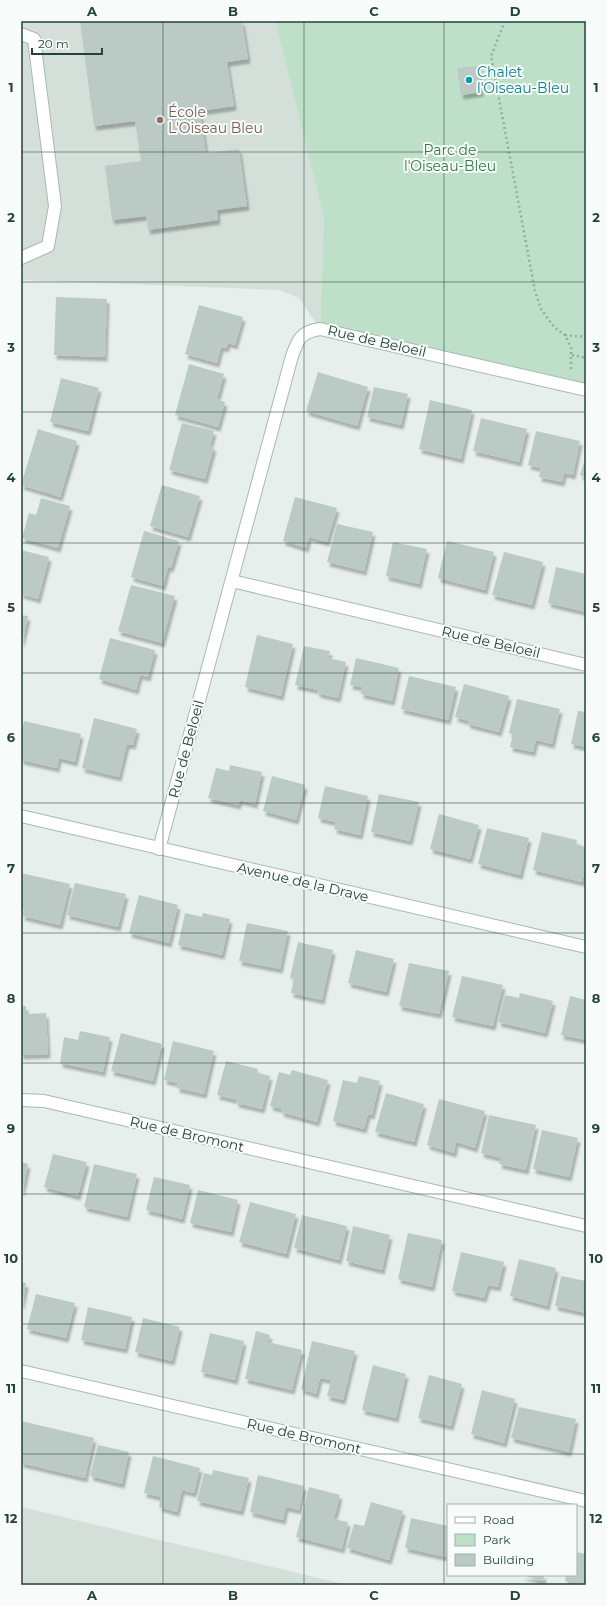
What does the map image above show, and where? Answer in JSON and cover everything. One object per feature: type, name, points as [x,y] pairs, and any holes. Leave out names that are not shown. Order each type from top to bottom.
[{"type":"street","points":[[21,34],[34,39],[55,206],[48,246],[21,258]]},
{"type":"street","name":"Rue de Beloeil","points":[[159,849],[297,342],[308,331],[320,329],[340,332],[586,390]]},
{"type":"street","name":"Rue de Beloeil","points":[[232,581],[586,664]]},
{"type":"street","name":"Avenue de la Drave","points":[[21,816],[159,849],[586,946]]},
{"type":"street","name":"Rue de Bromont","points":[[21,1100],[44,1101],[586,1226]]},
{"type":"street","name":"Rue de Bromont","points":[[21,1370],[586,1501]]},
{"type":"path","points":[[505,21],[491,56],[535,292],[541,309],[554,327],[565,335],[571,348],[572,367],[567,385]]},
{"type":"path","points":[[565,335],[586,337]]},
{"type":"path","points":[[572,355],[586,358]]},
{"type":"shaded area","name":"École L'Oiseau Bleu","points":[[21,21],[275,21],[324,219],[320,329],[299,298],[280,290],[21,280]]},
{"type":"shaded area","points":[[21,1507],[348,1585],[21,1585]]},
{"type":"green space","name":"Parc de l'Oiseau-Bleu","points":[[275,21],[586,21],[586,390],[320,329],[324,219]]},
{"type":"building","points":[[80,21],[242,21],[248,59],[227,62],[234,106],[200,111],[206,153],[239,149],[247,206],[217,210],[218,220],[148,230],[146,216],[112,220],[105,166],[141,161],[135,121],[94,126]]},
{"type":"building","name":"Chalet l'Oiseau-Bleu","points":[[478,66],[481,92],[461,95],[457,68]]},
{"type":"building","points":[[56,297],[107,299],[105,357],[54,355]]},
{"type":"building","points":[[199,305],[243,317],[235,345],[228,343],[226,348],[221,347],[217,363],[185,354]]},
{"type":"building","points":[[189,364],[224,374],[217,399],[225,402],[218,427],[175,415]]},
{"type":"building","points":[[318,372],[368,387],[357,426],[306,411]]},
{"type":"building","points":[[61,378],[99,388],[88,431],[50,422]]},
{"type":"building","points":[[374,387],[408,394],[401,425],[367,417]]},
{"type":"building","points":[[430,400],[472,410],[461,459],[419,449]]},
{"type":"building","points":[[481,418],[527,429],[519,462],[473,451]]},
{"type":"building","points":[[182,423],[214,431],[210,446],[214,447],[205,479],[169,470]]},
{"type":"building","points":[[38,429],[77,441],[60,497],[21,485]]},
{"type":"building","points":[[536,431],[580,441],[573,475],[564,473],[562,482],[539,477],[541,468],[528,465]]},
{"type":"building","points":[[586,456],[586,477],[580,475]]},
{"type":"building","points":[[162,485],[200,496],[188,537],[150,526]]},
{"type":"building","points":[[295,497],[337,508],[327,542],[309,537],[306,548],[283,541]]},
{"type":"building","points":[[41,498],[70,506],[58,548],[22,538],[29,513],[36,515]]},
{"type":"building","points":[[337,524],[373,532],[364,571],[327,562]]},
{"type":"building","points":[[144,531],[179,541],[171,568],[168,567],[163,586],[131,577]]},
{"type":"building","points":[[447,541],[494,552],[485,590],[438,578]]},
{"type":"building","points":[[393,542],[427,549],[419,584],[386,576]]},
{"type":"building","points":[[21,550],[49,557],[38,599],[21,594]]},
{"type":"building","points":[[504,552],[543,562],[532,605],[492,595]]},
{"type":"building","points":[[556,567],[586,574],[586,612],[548,603]]},
{"type":"building","points":[[131,585],[175,596],[162,643],[118,631]]},
{"type":"building","points":[[21,615],[28,616],[22,642],[21,642]]},
{"type":"building","points":[[257,635],[293,644],[281,696],[245,687]]},
{"type":"building","points":[[110,638],[155,650],[148,677],[140,675],[136,690],[99,679]]},
{"type":"building","points":[[304,646],[330,651],[328,658],[346,662],[338,698],[317,693],[318,690],[295,685]]},
{"type":"building","points":[[356,658],[399,668],[392,701],[361,694],[362,687],[350,685]]},
{"type":"building","points":[[409,676],[456,687],[448,720],[401,709]]},
{"type":"building","points":[[464,684],[509,696],[499,732],[468,724],[468,721],[455,717]]},
{"type":"building","points":[[517,699],[560,709],[552,744],[536,740],[533,752],[510,747],[513,734],[509,733]]},
{"type":"building","points":[[578,711],[586,712],[586,747],[571,744]]},
{"type":"building","points":[[94,718],[137,729],[133,745],[127,744],[119,777],[82,768]]},
{"type":"building","points":[[24,721],[81,734],[75,762],[59,758],[57,768],[21,760],[21,735]]},
{"type":"building","points":[[230,765],[262,772],[255,804],[240,800],[238,805],[208,798],[216,768],[229,771]]},
{"type":"building","points":[[272,776],[305,785],[296,820],[263,811]]},
{"type":"building","points":[[325,786],[368,796],[360,835],[334,829],[336,822],[318,818]]},
{"type":"building","points":[[379,794],[419,802],[410,841],[371,832]]},
{"type":"building","points":[[439,814],[479,825],[470,859],[430,849]]},
{"type":"building","points":[[487,828],[529,838],[520,875],[478,864]]},
{"type":"building","points":[[542,832],[577,840],[576,844],[586,847],[586,866],[582,882],[533,870]]},
{"type":"building","points":[[21,873],[70,884],[60,925],[22,916],[24,910],[21,909]]},
{"type":"building","points":[[75,883],[126,894],[118,927],[67,915]]},
{"type":"building","points":[[139,895],[178,905],[169,943],[129,933]]},
{"type":"building","points":[[185,913],[202,917],[203,913],[230,919],[222,955],[178,945]]},
{"type":"building","points":[[247,923],[288,931],[280,969],[239,961]]},
{"type":"building","points":[[298,942],[333,950],[322,1000],[291,993],[294,979],[290,978]]},
{"type":"building","points":[[356,950],[394,959],[386,992],[348,983]]},
{"type":"building","points":[[409,963],[449,971],[439,1014],[399,1006]]},
{"type":"building","points":[[462,976],[503,985],[493,1026],[452,1017]]},
{"type":"building","points":[[520,993],[553,1001],[545,1033],[498,1022],[505,995],[519,998]]},
{"type":"building","points":[[570,996],[586,1000],[586,1040],[561,1035]]},
{"type":"building","points":[[21,1006],[26,1006],[26,1014],[46,1013],[48,1054],[21,1055]]},
{"type":"building","points":[[80,1031],[110,1037],[103,1072],[60,1063],[64,1037],[78,1040]]},
{"type":"building","points":[[121,1033],[162,1044],[153,1081],[111,1071]]},
{"type":"building","points":[[173,1041],[214,1051],[204,1094],[177,1088],[178,1083],[164,1080]]},
{"type":"building","points":[[226,1061],[258,1069],[257,1073],[270,1076],[262,1109],[236,1103],[237,1100],[217,1095]]},
{"type":"building","points":[[292,1070],[328,1080],[317,1122],[281,1112],[282,1109],[270,1106],[279,1072],[290,1075]]},
{"type":"building","points":[[359,1076],[380,1081],[372,1115],[368,1114],[364,1129],[333,1121],[343,1080],[357,1083]]},
{"type":"building","points":[[386,1093],[424,1104],[414,1142],[375,1132]]},
{"type":"building","points":[[439,1099],[485,1111],[475,1148],[456,1142],[454,1153],[427,1145]]},
{"type":"building","points":[[489,1115],[536,1125],[526,1170],[499,1164],[501,1158],[481,1153]]},
{"type":"building","points":[[542,1130],[578,1138],[569,1177],[533,1169]]},
{"type":"building","points":[[53,1154],[87,1162],[78,1196],[44,1187]]},
{"type":"building","points":[[21,1162],[28,1164],[22,1192],[21,1191]]},
{"type":"building","points":[[94,1164],[137,1174],[127,1217],[84,1207]]},
{"type":"building","points":[[154,1177],[190,1185],[182,1219],[146,1210]]},
{"type":"building","points":[[198,1190],[238,1200],[231,1232],[190,1223]]},
{"type":"building","points":[[250,1202],[296,1214],[286,1254],[239,1242]]},
{"type":"building","points":[[302,1215],[347,1226],[339,1260],[294,1248]]},
{"type":"building","points":[[353,1226],[390,1235],[382,1270],[346,1261]]},
{"type":"building","points":[[408,1233],[442,1240],[432,1287],[398,1279]]},
{"type":"building","points":[[461,1252],[504,1262],[498,1287],[488,1285],[484,1298],[452,1291]]},
{"type":"building","points":[[519,1259],[556,1268],[547,1306],[510,1296]]},
{"type":"building","points":[[561,1276],[586,1281],[586,1313],[555,1306]]},
{"type":"building","points":[[21,1282],[26,1283],[22,1305],[21,1305]]},
{"type":"building","points":[[36,1294],[75,1303],[66,1338],[27,1329]]},
{"type":"building","points":[[88,1307],[132,1317],[125,1349],[81,1340]]},
{"type":"building","points":[[143,1318],[180,1327],[172,1361],[135,1352]]},
{"type":"building","points":[[256,1331],[270,1335],[268,1342],[302,1350],[292,1390],[245,1379]]},
{"type":"building","points":[[210,1333],[244,1341],[235,1380],[201,1372]]},
{"type":"building","points":[[312,1341],[355,1351],[343,1400],[327,1396],[331,1380],[320,1378],[316,1394],[301,1389]]},
{"type":"building","points":[[373,1365],[406,1374],[396,1418],[362,1410]]},
{"type":"building","points":[[429,1375],[462,1384],[451,1426],[418,1418]]},
{"type":"building","points":[[482,1390],[515,1399],[504,1443],[471,1434]]},
{"type":"building","points":[[519,1407],[576,1419],[569,1452],[511,1438]]},
{"type":"building","points":[[21,1421],[94,1438],[85,1478],[21,1463]]},
{"type":"building","points":[[98,1445],[129,1452],[122,1484],[90,1476]]},
{"type":"building","points":[[153,1456],[200,1468],[194,1493],[182,1490],[177,1512],[159,1507],[161,1497],[144,1493]]},
{"type":"building","points":[[213,1470],[249,1478],[241,1511],[197,1501],[204,1473],[212,1475]]},
{"type":"building","points":[[258,1475],[304,1486],[299,1510],[286,1507],[283,1520],[250,1512]]},
{"type":"building","points":[[309,1487],[340,1495],[334,1519],[348,1522],[342,1549],[296,1537]]},
{"type":"building","points":[[371,1502],[403,1511],[389,1560],[347,1548],[354,1524],[364,1526]]},
{"type":"building","points":[[411,1518],[447,1526],[446,1557],[405,1548]]},
{"type":"building","points":[[577,1552],[586,1554],[586,1585],[565,1581],[566,1576],[577,1576]]},
{"type":"building","points":[[525,1576],[544,1576],[543,1581]]},
{"type":"place","name":"Chalet l'Oiseau-Bleu","points":[[469,80]]},
{"type":"place","name":"École L'Oiseau Bleu","points":[[160,120]]}]
